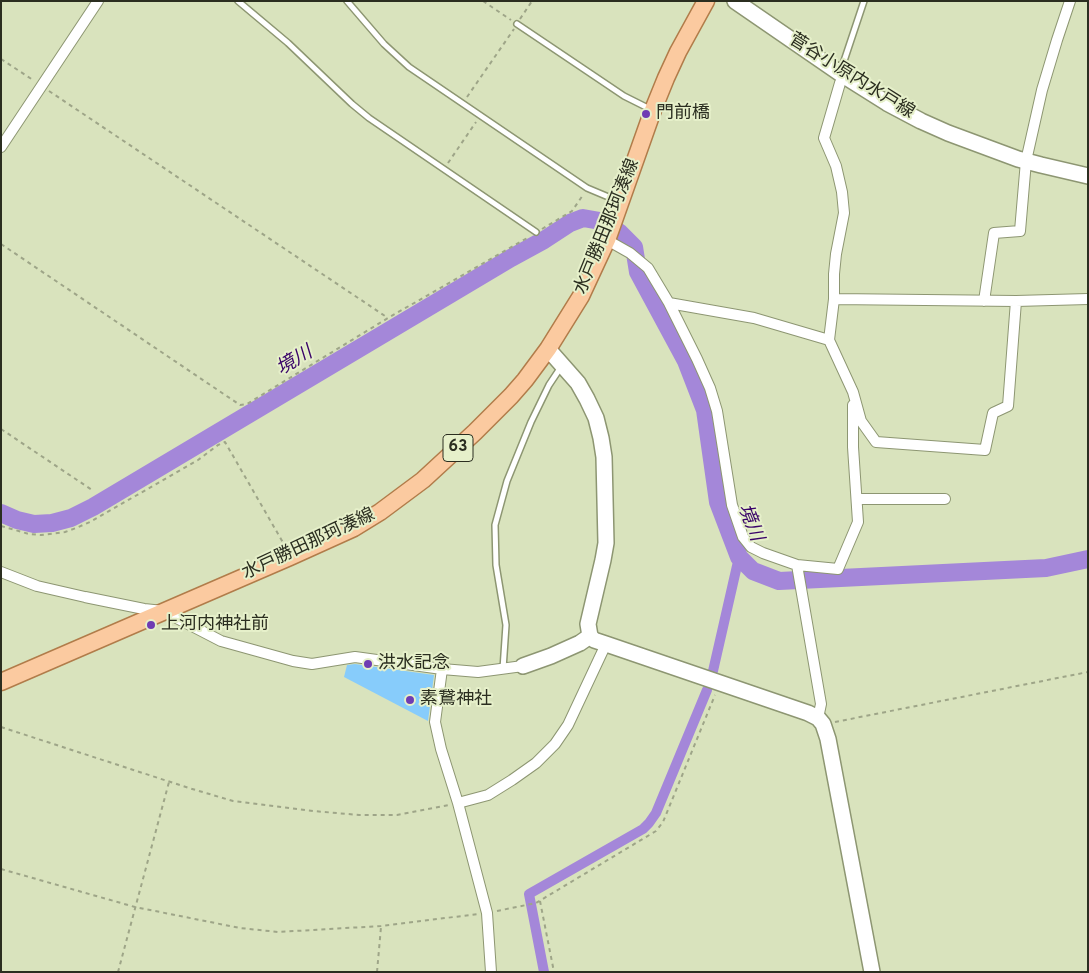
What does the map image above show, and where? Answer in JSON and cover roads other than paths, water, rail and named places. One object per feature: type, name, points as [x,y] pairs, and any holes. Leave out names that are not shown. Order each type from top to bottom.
[{"type":"main road","name":"水戸勝田那珂湊線","points":[[1,682],[354,528],[380,512],[423,480],[476,432],[525,380],[548,349],[581,296],[607,240],[653,110],[678,52],[706,1]]},
{"type":"street","points":[[1,146],[98,1]]},
{"type":"street","name":"菅谷小原内水戸線","points":[[735,1],[841,74],[887,103],[928,124],[1026,161],[1088,176]]},
{"type":"street","points":[[984,301],[994,233],[1020,231],[1026,161],[1042,90],[1070,1]]},
{"type":"street","points":[[841,74],[824,138],[836,166],[842,192],[844,213],[836,254],[834,300],[829,340],[854,392],[861,421],[876,442],[985,450],[993,413],[1008,406],[1016,301]]},
{"type":"street","points":[[607,240],[630,253],[648,268],[669,303],[697,359],[710,388],[717,411],[732,505],[744,537],[751,547],[797,569],[838,569],[858,522],[853,447],[854,392]]},
{"type":"street","points":[[834,300],[1016,301],[1088,299]]},
{"type":"street","points":[[669,303],[754,318],[829,340]]},
{"type":"street","points":[[548,349],[578,383],[587,399],[596,418],[604,458],[606,543],[588,624],[590,636],[594,640],[720,683],[821,721]]},
{"type":"street","points":[[856,499],[945,499]]},
{"type":"street","points":[[797,569],[822,704],[821,721],[828,738],[872,972]]},
{"type":"street","points":[[1,572],[37,586],[144,609],[164,611],[221,641],[293,661],[312,664],[355,657],[478,672],[523,666],[551,656],[580,643],[590,636]]},
{"type":"street","points":[[458,803],[488,795],[536,763],[555,744],[568,725],[606,644]]},
{"type":"street","points":[[442,669],[435,722],[487,913],[491,972]]},
{"type":"lane","points":[[238,1],[288,43],[345,98],[369,118],[536,232]]},
{"type":"lane","points":[[347,1],[384,44],[410,66],[587,188],[621,202]]},
{"type":"lane","points":[[841,74],[864,1]]},
{"type":"lane","points":[[517,24],[624,96],[653,110]]},
{"type":"lane","points":[[503,669],[506,625],[496,565],[495,524],[507,481],[531,422],[549,385],[562,364]]},
{"type":"waterway","name":"境川","points":[[1,513],[17,520],[34,524],[52,523],[71,518],[93,507],[570,223],[583,218],[606,224]]},
{"type":"waterway","name":"境川","points":[[619,232],[634,247],[638,272],[686,361],[705,410],[718,502],[739,557],[753,571],[779,581],[1046,568],[1088,559]]},
{"type":"waterway","points":[[713,671],[739,557]]},
{"type":"waterway","points":[[544,972],[529,894],[643,829],[649,823],[656,813],[707,690]]},
{"type":"place","name":"門前橋","points":[[646,114]]},
{"type":"place","name":"上河内神社前","points":[[151,625]]},
{"type":"place","name":"洪水記念","points":[[368,664]]},
{"type":"place","name":"素鵞神社","points":[[410,700]]}]
